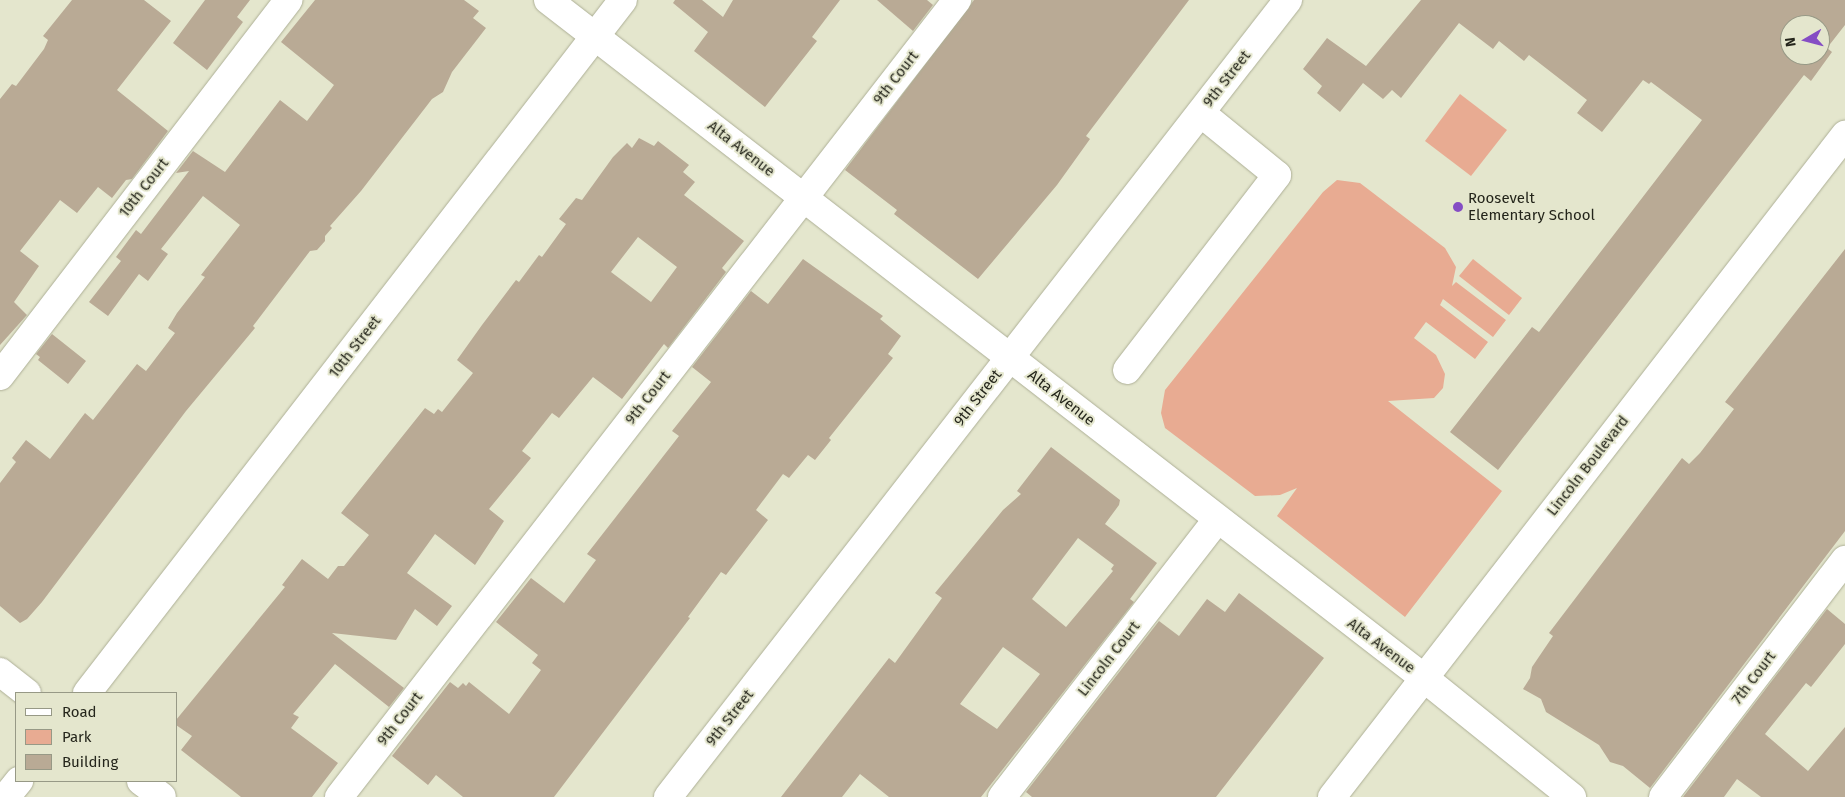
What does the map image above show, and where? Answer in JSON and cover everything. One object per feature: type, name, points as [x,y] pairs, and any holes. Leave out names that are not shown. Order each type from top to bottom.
[{"type":"street","name":"10th Court","points":[[0,376],[289,0]]},
{"type":"street","name":"Alta Avenue","points":[[548,0],[804,197],[1216,520],[1424,678],[1572,797]]},
{"type":"street","name":"10th Street","points":[[88,692],[624,0]]},
{"type":"street","name":"9th Court","points":[[339,797],[957,0]]},
{"type":"street","name":"9th Street","points":[[668,797],[1288,0]]},
{"type":"street","points":[[1127,370],[1277,175],[1201,112]]},
{"type":"street","name":"Lincoln Boulevard","points":[[1332,797],[1845,135]]},
{"type":"street","name":"Lincoln Court","points":[[1002,797],[1216,520]]},
{"type":"street","name":"7th Court","points":[[1663,797],[1845,560]]},
{"type":"street","points":[[0,672],[26,692]]},
{"type":"street","points":[[6,797],[18,782]]},
{"type":"street","points":[[142,782],[162,797]]},
{"type":"green space","points":[[1460,94],[1507,130],[1471,176],[1425,141]]},
{"type":"green space","points":[[1337,180],[1360,183],[1445,248],[1456,267],[1452,286],[1456,282],[1506,320],[1493,337],[1443,299],[1440,305],[1488,342],[1475,359],[1426,322],[1414,338],[1436,355],[1445,374],[1443,388],[1434,398],[1388,401],[1502,491],[1405,617],[1277,516],[1297,488],[1280,495],[1255,496],[1165,428],[1161,413],[1165,390],[1323,192]]},
{"type":"green space","points":[[1473,259],[1522,298],[1509,315],[1459,276]]},
{"type":"building","points":[[72,0],[144,0],[171,21],[117,90],[168,131],[132,179],[126,180],[112,198],[98,187],[77,213],[60,200],[20,251],[39,266],[14,302],[27,315],[0,345],[0,99],[12,84],[16,86],[44,49],[48,40],[43,36]]},
{"type":"building","points":[[205,0],[250,0],[237,17],[243,22],[207,70],[173,43]]},
{"type":"building","points":[[315,0],[464,0],[479,11],[473,18],[486,28],[452,72],[443,92],[432,99],[361,191],[330,226],[332,228],[325,236],[325,241],[317,250],[310,251],[253,326],[255,328],[186,411],[42,602],[27,619],[20,623],[0,606],[0,483],[16,462],[12,458],[26,440],[50,459],[85,413],[93,420],[137,364],[146,371],[175,333],[168,328],[177,313],[205,277],[201,275],[240,225],[203,196],[161,249],[168,254],[148,281],[139,274],[108,316],[89,302],[121,261],[116,257],[136,230],[141,234],[189,171],[176,173],[193,151],[225,172],[280,100],[307,121],[334,85],[281,42]]},
{"type":"building","points":[[675,0],[702,0],[723,17],[733,0],[840,0],[812,37],[817,41],[765,107],[694,51],[708,32],[673,3]]},
{"type":"building","points":[[877,0],[927,0],[933,5],[913,31]]},
{"type":"building","points":[[974,0],[1189,0],[1086,136],[1090,139],[1057,185],[978,279],[894,214],[897,210],[845,170]]},
{"type":"building","points":[[1421,0],[1845,0],[1845,25],[1830,44],[1830,15],[1780,15],[1780,65],[1823,65],[1811,81],[1804,75],[1498,470],[1450,432],[1532,327],[1539,332],[1702,120],[1651,82],[1649,84],[1643,80],[1602,132],[1577,113],[1587,100],[1529,55],[1524,61],[1499,41],[1493,49],[1459,23],[1401,98],[1392,90],[1383,99],[1363,83],[1340,112],[1317,93],[1322,86],[1303,69],[1327,38],[1366,66]]},
{"type":"building","points":[[639,138],[654,146],[658,141],[689,165],[683,172],[695,182],[684,195],[744,241],[722,268],[726,272],[668,348],[664,344],[622,399],[593,377],[559,418],[552,413],[522,451],[531,458],[489,509],[504,521],[475,565],[435,534],[407,573],[452,606],[437,626],[415,609],[396,640],[332,633],[404,688],[389,707],[335,664],[293,714],[299,717],[291,728],[338,763],[312,797],[241,797],[181,750],[192,736],[178,726],[178,718],[285,587],[282,585],[302,559],[328,579],[338,566],[344,566],[369,535],[341,513],[425,408],[434,414],[438,409],[442,412],[473,373],[457,360],[516,280],[519,282],[539,255],[542,257],[566,224],[559,219],[576,198],[582,200],[613,157],[627,143],[632,148]],"holes":[[[638,237],[677,267],[651,302],[611,272]]]},
{"type":"building","points":[[1845,249],[1845,531],[1650,788],[1623,766],[1610,762],[1599,745],[1546,712],[1541,699],[1523,689],[1530,678],[1532,667],[1553,636],[1549,633],[1682,458],[1689,464],[1700,453],[1734,409],[1725,402]]},
{"type":"building","points":[[803,259],[883,316],[880,319],[901,336],[888,354],[893,358],[829,438],[831,440],[815,460],[808,455],[789,478],[783,474],[756,510],[768,520],[726,575],[721,572],[688,617],[690,618],[554,797],[463,797],[436,775],[428,785],[392,756],[450,682],[458,688],[463,683],[466,686],[469,682],[509,714],[541,670],[532,663],[538,655],[496,622],[531,578],[564,603],[596,560],[587,554],[679,436],[672,431],[711,382],[692,367],[751,291],[768,304]]},
{"type":"building","points":[[52,334],[86,361],[68,384],[38,360],[40,357],[36,354]]},
{"type":"building","points":[[1051,447],[1120,500],[1119,505],[1105,524],[1157,563],[1130,599],[1134,602],[981,797],[889,797],[860,774],[842,797],[781,797],[889,658],[895,663],[942,598],[935,593],[1003,510],[1021,494],[1017,491]],"holes":[[[1078,538],[1114,565],[1111,569],[1113,571],[1066,627],[1032,599]],[[1003,647],[1040,674],[997,729],[960,704]]]},
{"type":"building","points":[[1239,593],[1324,658],[1216,797],[1032,797],[1026,792],[1159,621],[1179,636],[1207,599],[1225,612]]},
{"type":"building","points":[[1827,609],[1845,624],[1845,644],[1811,687],[1806,683],[1765,734],[1808,771],[1845,727],[1845,797],[1761,797],[1737,779],[1724,797],[1683,797]]},
{"type":"place","name":"Roosevelt Elementary School","points":[[1458,207]]}]
